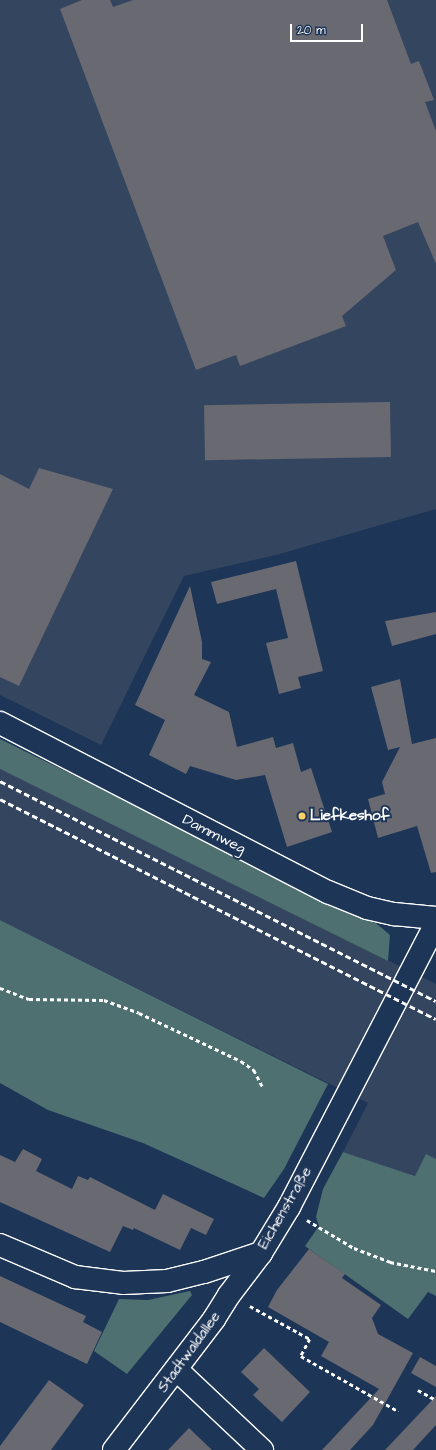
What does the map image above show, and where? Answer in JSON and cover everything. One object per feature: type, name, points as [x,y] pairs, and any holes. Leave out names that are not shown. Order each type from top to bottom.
[{"type":"street","name":"Dammweg","points":[[0,723],[328,892],[366,908],[394,914],[436,918]]},
{"type":"street","name":"Eichenstraße","points":[[0,1245],[75,1277],[123,1283],[167,1281],[204,1272],[262,1253],[289,1207],[436,924]]},
{"type":"street","name":"Stadtwaldallee","points":[[114,1450],[177,1370],[214,1319],[229,1295],[262,1253]]},
{"type":"street","points":[[177,1370],[262,1450]]},
{"type":"path","points":[[0,988],[29,999],[104,1000],[139,1013],[241,1061],[254,1070],[263,1088]]},
{"type":"path","points":[[289,1207],[354,1248],[390,1262],[436,1271]]},
{"type":"path","points":[[229,1295],[310,1339],[301,1356],[398,1411]]},
{"type":"path","points":[[418,1390],[436,1400]]},
{"type":"shaded area","points":[[0,0],[436,0],[436,509],[276,555],[184,576],[101,745],[0,695]]},
{"type":"shaded area","points":[[0,769],[436,984],[436,1159],[426,1155],[415,1176],[343,1152],[368,1103],[0,920]]},
{"type":"green space","points":[[0,739],[377,924],[390,935],[388,961],[0,769]]},
{"type":"green space","points":[[0,920],[328,1084],[284,1169],[264,1198],[143,1143],[48,1110],[0,1083]]},
{"type":"green space","points":[[343,1152],[415,1176],[426,1154],[436,1159],[436,1296],[428,1292],[408,1319],[305,1246],[319,1226],[316,1217],[323,1189]]},
{"type":"green space","points":[[190,1291],[192,1295],[127,1374],[94,1351],[119,1299],[148,1300]]},
{"type":"building","points":[[82,0],[110,0],[113,7],[133,0],[387,0],[411,64],[419,61],[434,100],[425,102],[436,131],[436,264],[418,222],[383,236],[396,270],[342,316],[346,326],[240,366],[236,355],[196,370],[60,9]]},
{"type":"building","points":[[390,402],[391,457],[205,460],[204,405]]},
{"type":"building","points":[[39,468],[113,489],[19,686],[0,677],[0,474],[29,489]]},
{"type":"building","points":[[296,561],[323,671],[298,677],[301,688],[279,694],[266,643],[288,638],[276,589],[217,604],[211,582]]},
{"type":"building","points":[[190,586],[202,642],[202,659],[211,662],[194,695],[229,712],[237,747],[273,737],[276,748],[293,743],[301,772],[311,768],[332,832],[287,847],[265,775],[236,780],[190,766],[186,774],[149,755],[165,720],[135,705]]},
{"type":"building","points":[[436,612],[436,634],[392,646],[385,621]]},
{"type":"building","points":[[400,679],[412,744],[436,738],[436,872],[431,873],[417,826],[378,838],[368,799],[385,794],[382,782],[400,747],[388,750],[371,687]]},
{"type":"building","points":[[23,1149],[42,1159],[36,1171],[72,1189],[78,1176],[88,1180],[90,1177],[155,1210],[163,1194],[214,1219],[206,1235],[191,1228],[180,1250],[134,1228],[133,1230],[123,1226],[110,1252],[0,1202],[0,1155],[15,1162]]},
{"type":"building","points":[[309,1249],[345,1274],[342,1278],[381,1305],[372,1318],[378,1334],[413,1353],[373,1425],[350,1450],[322,1450],[379,1389],[321,1356],[329,1342],[268,1307],[277,1290]]},
{"type":"building","points":[[0,1276],[86,1316],[83,1322],[102,1332],[87,1364],[0,1322]]},
{"type":"building","points":[[264,1348],[310,1392],[282,1422],[253,1395],[259,1389],[241,1372]]},
{"type":"building","points":[[420,1357],[436,1366],[436,1387],[411,1373]]},
{"type":"building","points":[[49,1380],[84,1405],[51,1450],[0,1450],[0,1446]]},
{"type":"building","points":[[436,1396],[436,1425],[413,1450],[385,1450]]},
{"type":"building","points":[[189,1428],[212,1450],[168,1450]]},
{"type":"railway","points":[[0,781],[436,1001]]},
{"type":"railway","points":[[0,799],[436,1019]]},
{"type":"place","name":"Liefkeshof","points":[[302,816]]}]
